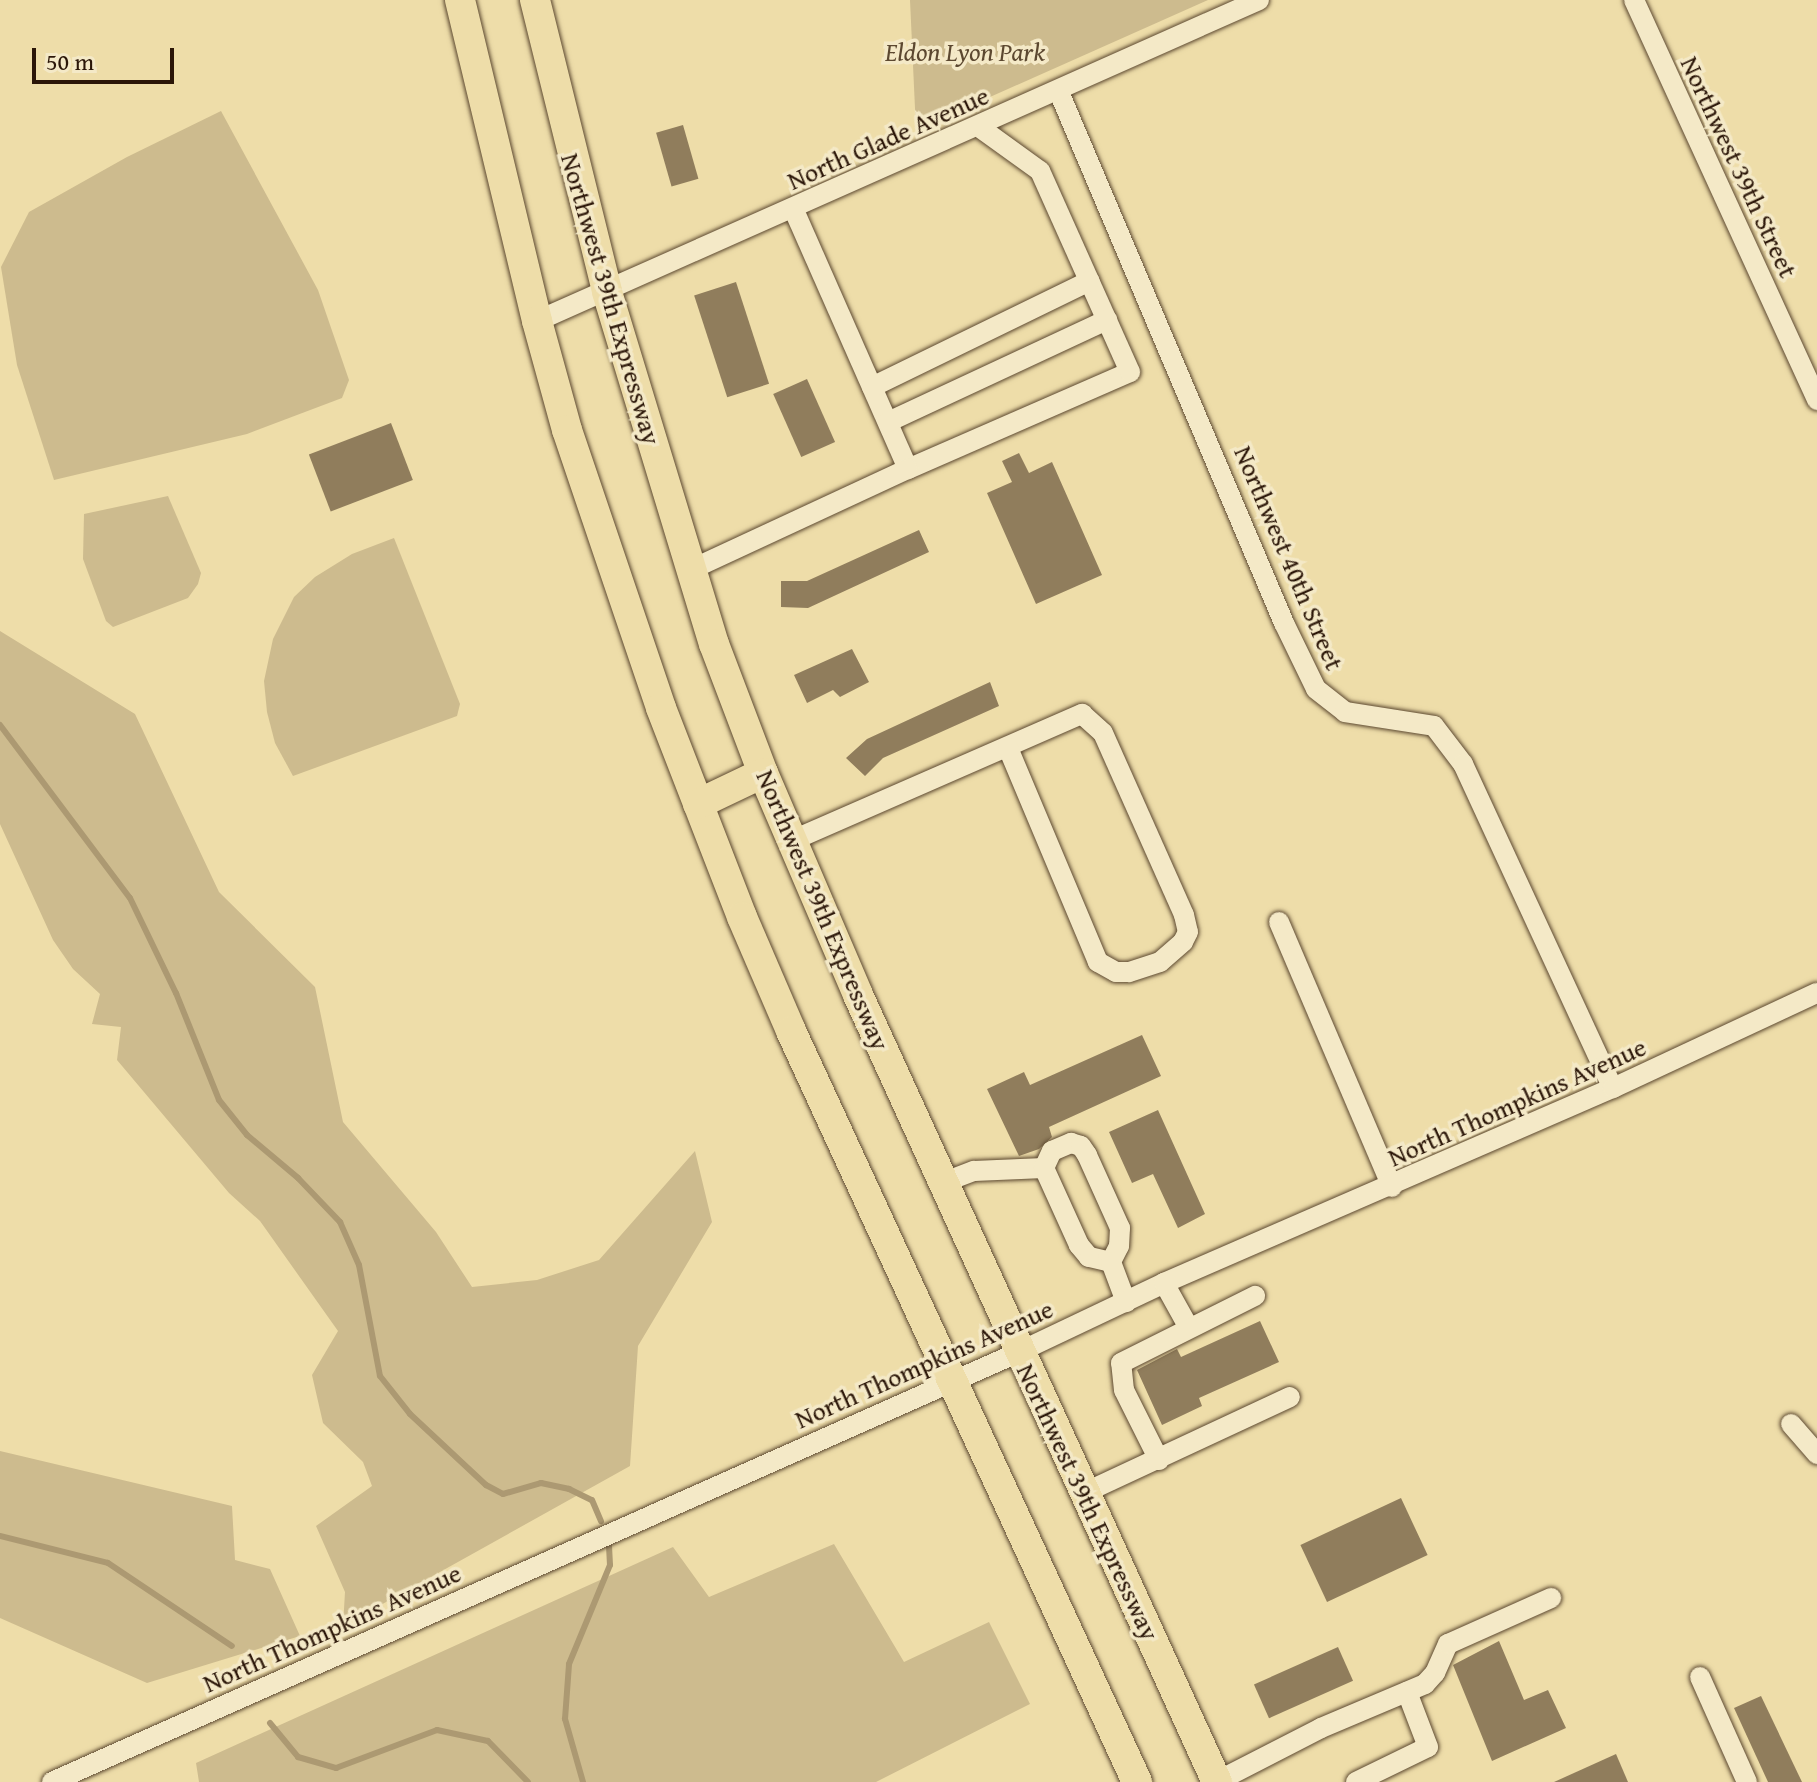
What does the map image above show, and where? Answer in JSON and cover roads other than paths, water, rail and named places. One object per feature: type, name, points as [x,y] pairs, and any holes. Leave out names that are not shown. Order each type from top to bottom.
[{"type":"highway","points":[[460,0],[537,321],[611,565],[698,804],[791,1031],[1137,1782]]},
{"type":"highway","name":"Northwest 39th Expressway","points":[[535,0],[607,292],[690,570],[763,773],[942,1183],[1216,1782]]},
{"type":"highway","points":[[698,804],[763,773]]},
{"type":"street","name":"North Glade Avenue","points":[[537,321],[1059,92],[1259,0]]},
{"type":"street","name":"Northwest 39th Street","points":[[1634,0],[1817,400]]},
{"type":"street","name":"Northwest 40th Street","points":[[1059,92],[1284,623],[1316,689],[1345,712],[1434,726],[1463,764],[1613,1088]]},
{"type":"street","points":[[690,570],[908,469],[1130,372],[1040,171],[979,127]]},
{"type":"street","points":[[793,208],[908,469]]},
{"type":"street","points":[[872,387],[1089,281]]},
{"type":"street","points":[[888,422],[1107,320]]},
{"type":"street","points":[[791,841],[1082,714],[1103,733],[1184,915],[1188,932],[1183,942],[1160,962],[1129,972],[1116,972],[1098,962],[1008,748]]},
{"type":"street","points":[[1279,922],[1392,1187]]},
{"type":"street","name":"North Thompkins Avenue","points":[[52,1782],[1019,1352],[1164,1283],[1392,1187],[1817,993]]},
{"type":"street","points":[[1111,1262],[1089,1257],[1079,1245],[1044,1168],[1052,1151],[1071,1143],[1081,1146],[1120,1228],[1119,1246],[1111,1262],[1126,1302]]},
{"type":"street","points":[[942,1183],[974,1171],[996,1169],[1015,1172],[1044,1168]]},
{"type":"street","points":[[1164,1283],[1189,1328]]},
{"type":"street","points":[[1159,1460],[1124,1390],[1121,1363],[1255,1296]]},
{"type":"street","points":[[1084,1493],[1290,1397]]},
{"type":"street","points":[[1791,1424],[1817,1454]]},
{"type":"street","points":[[1216,1782],[1321,1728],[1431,1680],[1448,1644],[1551,1598]]},
{"type":"street","points":[[1700,1677],[1747,1782]]},
{"type":"street","points":[[1356,1782],[1428,1747],[1407,1692]]},
{"type":"waterway","points":[[0,725],[130,898],[176,993],[219,1100],[247,1135],[298,1178],[340,1222],[359,1265],[380,1376],[410,1414],[486,1485],[503,1494],[541,1483],[569,1489],[592,1500],[601,1521]]},
{"type":"waterway","points":[[0,1536],[108,1563],[232,1646]]},
{"type":"waterway","points":[[583,1782],[565,1719],[569,1664],[610,1565],[609,1546]]},
{"type":"waterway","points":[[270,1723],[298,1757],[336,1768],[437,1730],[488,1741],[528,1782]]},
{"type":"park label","name":"Eldon Lyon Park","points":[[965,52]]}]
